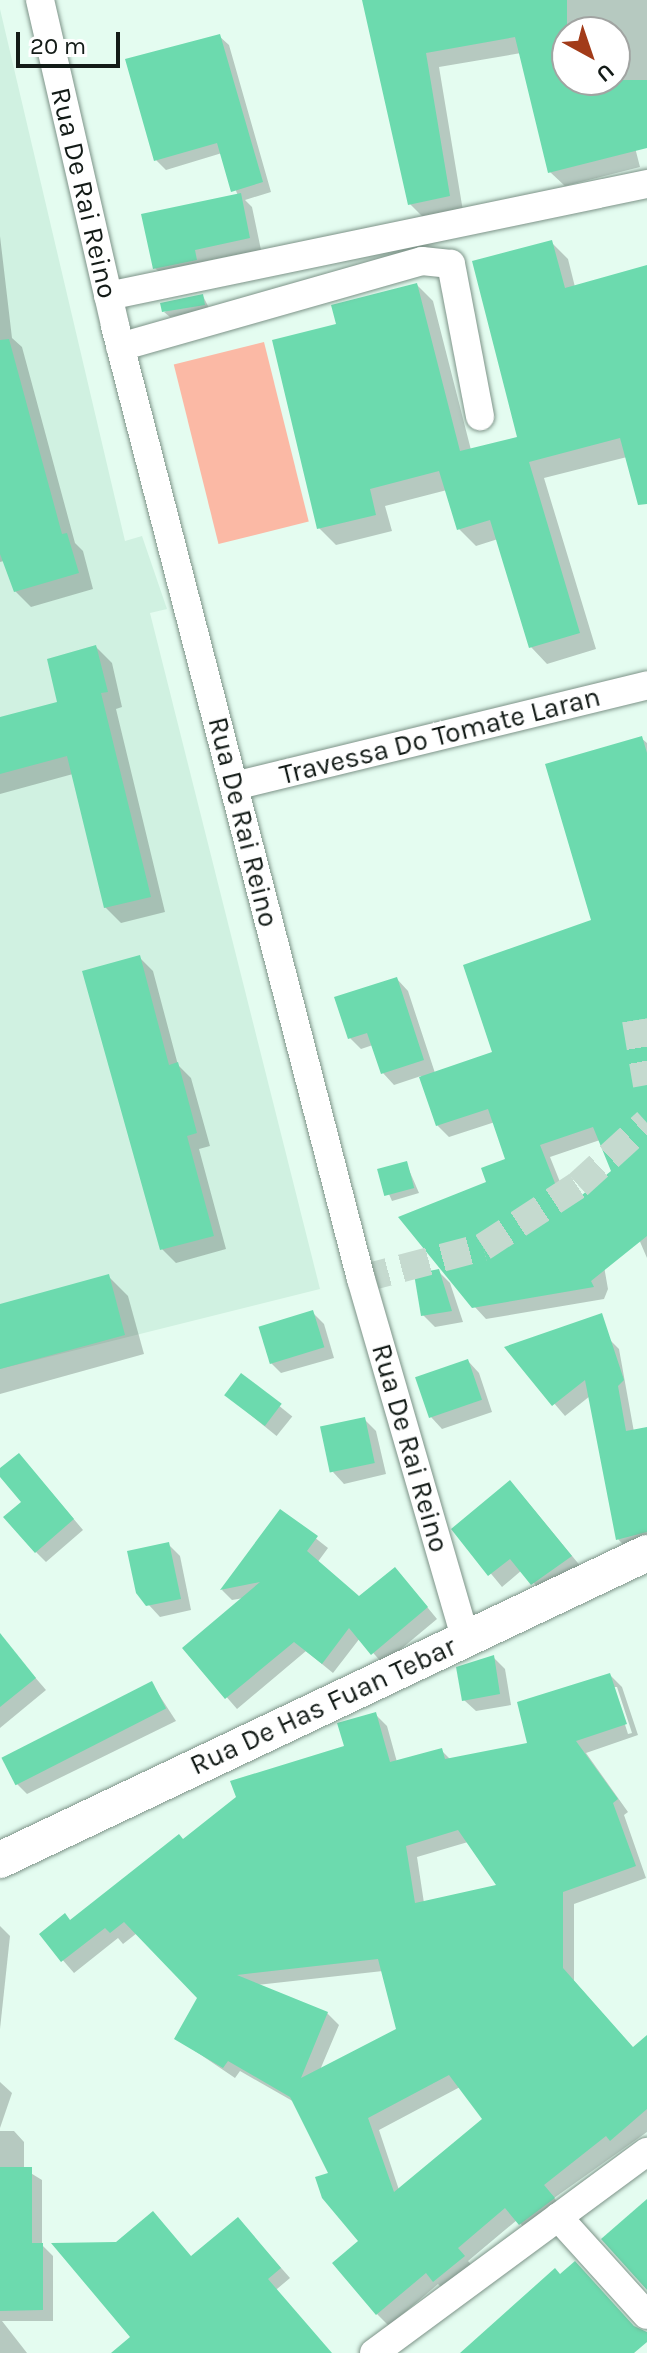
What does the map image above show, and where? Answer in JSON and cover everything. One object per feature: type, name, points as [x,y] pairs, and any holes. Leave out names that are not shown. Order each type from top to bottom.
[{"type":"street","name":"Rua De Rai Reino","points":[[40,0],[120,347],[361,1279],[465,1638]]},
{"type":"street","points":[[108,296],[647,184]]},
{"type":"street","points":[[120,347],[422,261],[451,264],[480,416]]},
{"type":"street","name":"Travessa Do Tomate Laran","points":[[234,786],[647,685]]},
{"type":"street","name":"Rua De Has Fuan Tebar","points":[[0,1860],[647,1553]]},
{"type":"street","points":[[374,2353],[647,2152]]},
{"type":"street","points":[[558,2217],[647,2315]]},
{"type":"shaded area","points":[[0,9],[125,541],[142,536],[167,609],[150,613],[320,1289],[0,1369]]},
{"type":"shaded area","points":[[264,342],[309,522],[219,544],[174,364]]},
{"type":"building","points":[[362,0],[567,0],[567,16],[551,16],[551,96],[631,96],[631,80],[647,80],[647,148],[548,173],[515,37],[426,53],[450,196],[408,205]]},
{"type":"building","points":[[220,34],[263,182],[231,192],[217,143],[154,161],[125,59]]},
{"type":"building","points":[[241,193],[250,238],[195,250],[197,260],[153,269],[141,214]]},
{"type":"building","points":[[552,240],[565,288],[647,265],[647,504],[638,505],[620,438],[529,462],[580,633],[529,648],[490,520],[457,530],[439,471],[370,489],[376,515],[317,529],[272,340],[336,324],[331,305],[417,283],[460,451],[517,437],[472,261]]},
{"type":"building","points":[[203,294],[205,305],[162,312],[160,303]]},
{"type":"building","points":[[9,339],[62,534],[67,533],[79,573],[14,592],[0,554],[0,340]]},
{"type":"building","points":[[96,645],[108,692],[101,693],[151,897],[104,908],[67,756],[0,774],[0,717],[57,702],[47,659]]},
{"type":"building","points":[[642,736],[647,753],[647,1236],[591,1281],[594,1287],[472,1308],[398,1217],[486,1182],[481,1168],[505,1159],[488,1109],[436,1126],[419,1077],[492,1052],[463,965],[591,920],[545,764]],"holes":[[[593,1127],[611,1171],[565,1209],[540,1145]]]},
{"type":"building","points":[[140,955],[169,1065],[178,1062],[197,1133],[187,1136],[214,1236],[160,1250],[82,971]]},
{"type":"building","points":[[397,977],[424,1060],[381,1074],[367,1033],[348,1039],[334,997]]},
{"type":"building","points":[[407,1161],[414,1188],[384,1196],[377,1169]]},
{"type":"building","points":[[439,1269],[452,1311],[421,1316],[414,1274]]},
{"type":"building","points":[[109,1274],[125,1335],[0,1369],[0,1304]]},
{"type":"building","points":[[313,1310],[324,1347],[270,1364],[258,1327]]},
{"type":"building","points":[[602,1313],[624,1380],[618,1386],[626,1431],[647,1427],[647,1532],[616,1540],[585,1380],[552,1406],[504,1347]]},
{"type":"building","points":[[468,1359],[482,1400],[429,1418],[415,1377]]},
{"type":"building","points":[[241,1373],[282,1404],[265,1426],[224,1395]]},
{"type":"building","points":[[365,1417],[375,1463],[330,1473],[320,1427]]},
{"type":"building","points":[[19,1453],[74,1519],[35,1553],[3,1517],[21,1502],[0,1477],[0,1468]]},
{"type":"building","points":[[510,1480],[572,1556],[531,1585],[510,1559],[488,1576],[451,1529]]},
{"type":"building","points":[[280,1509],[318,1536],[307,1551],[359,1596],[395,1567],[428,1607],[371,1655],[349,1628],[322,1664],[294,1642],[225,1699],[182,1648],[260,1582],[220,1590]]},
{"type":"building","points":[[169,1542],[181,1599],[146,1606],[136,1593],[127,1551]]},
{"type":"building","points":[[0,1633],[36,1678],[0,1707]]},
{"type":"building","points":[[494,1655],[500,1694],[462,1701],[456,1667]]},
{"type":"building","points":[[610,1673],[627,1724],[576,1741],[618,1799],[613,1803],[636,1866],[563,1892],[563,1968],[633,2047],[647,2035],[647,2109],[610,2141],[606,2136],[544,2185],[555,2198],[519,2225],[505,2208],[458,2248],[465,2256],[433,2282],[426,2273],[376,2315],[332,2263],[358,2241],[322,2198],[315,2177],[328,2173],[290,2097],[228,2061],[223,2068],[174,2039],[197,1998],[124,1922],[110,1933],[105,1928],[61,1962],[39,1934],[65,1913],[70,1920],[179,1834],[183,1839],[236,1797],[230,1781],[344,1746],[337,1723],[376,1712],[390,1762],[442,1748],[445,1759],[527,1743],[517,1702]],"holes":[[[458,1830],[496,1885],[415,1903],[406,1846]],[[378,1959],[396,2029],[301,2078],[328,2012],[237,1975]],[[449,2075],[482,2119],[394,2192],[368,2118]]]},
{"type":"building","points":[[152,1681],[166,1709],[15,1785],[1,1758]]},
{"type":"building","points":[[0,2167],[32,2167],[32,2243],[43,2243],[43,2310],[0,2311]]},
{"type":"building","points":[[647,2199],[647,2290],[601,2239]]},
{"type":"building","points":[[153,2211],[191,2256],[238,2217],[281,2268],[268,2279],[332,2353],[111,2353],[130,2337],[51,2243],[116,2242]]},
{"type":"building","points":[[575,2261],[634,2326],[647,2332],[647,2342],[634,2353],[460,2353],[555,2268],[560,2274]]},
{"type":"tunnel","points":[[636,1020],[647,1085]]},
{"type":"tunnel","points":[[361,1279],[483,1247],[578,1185],[647,1122]]}]
